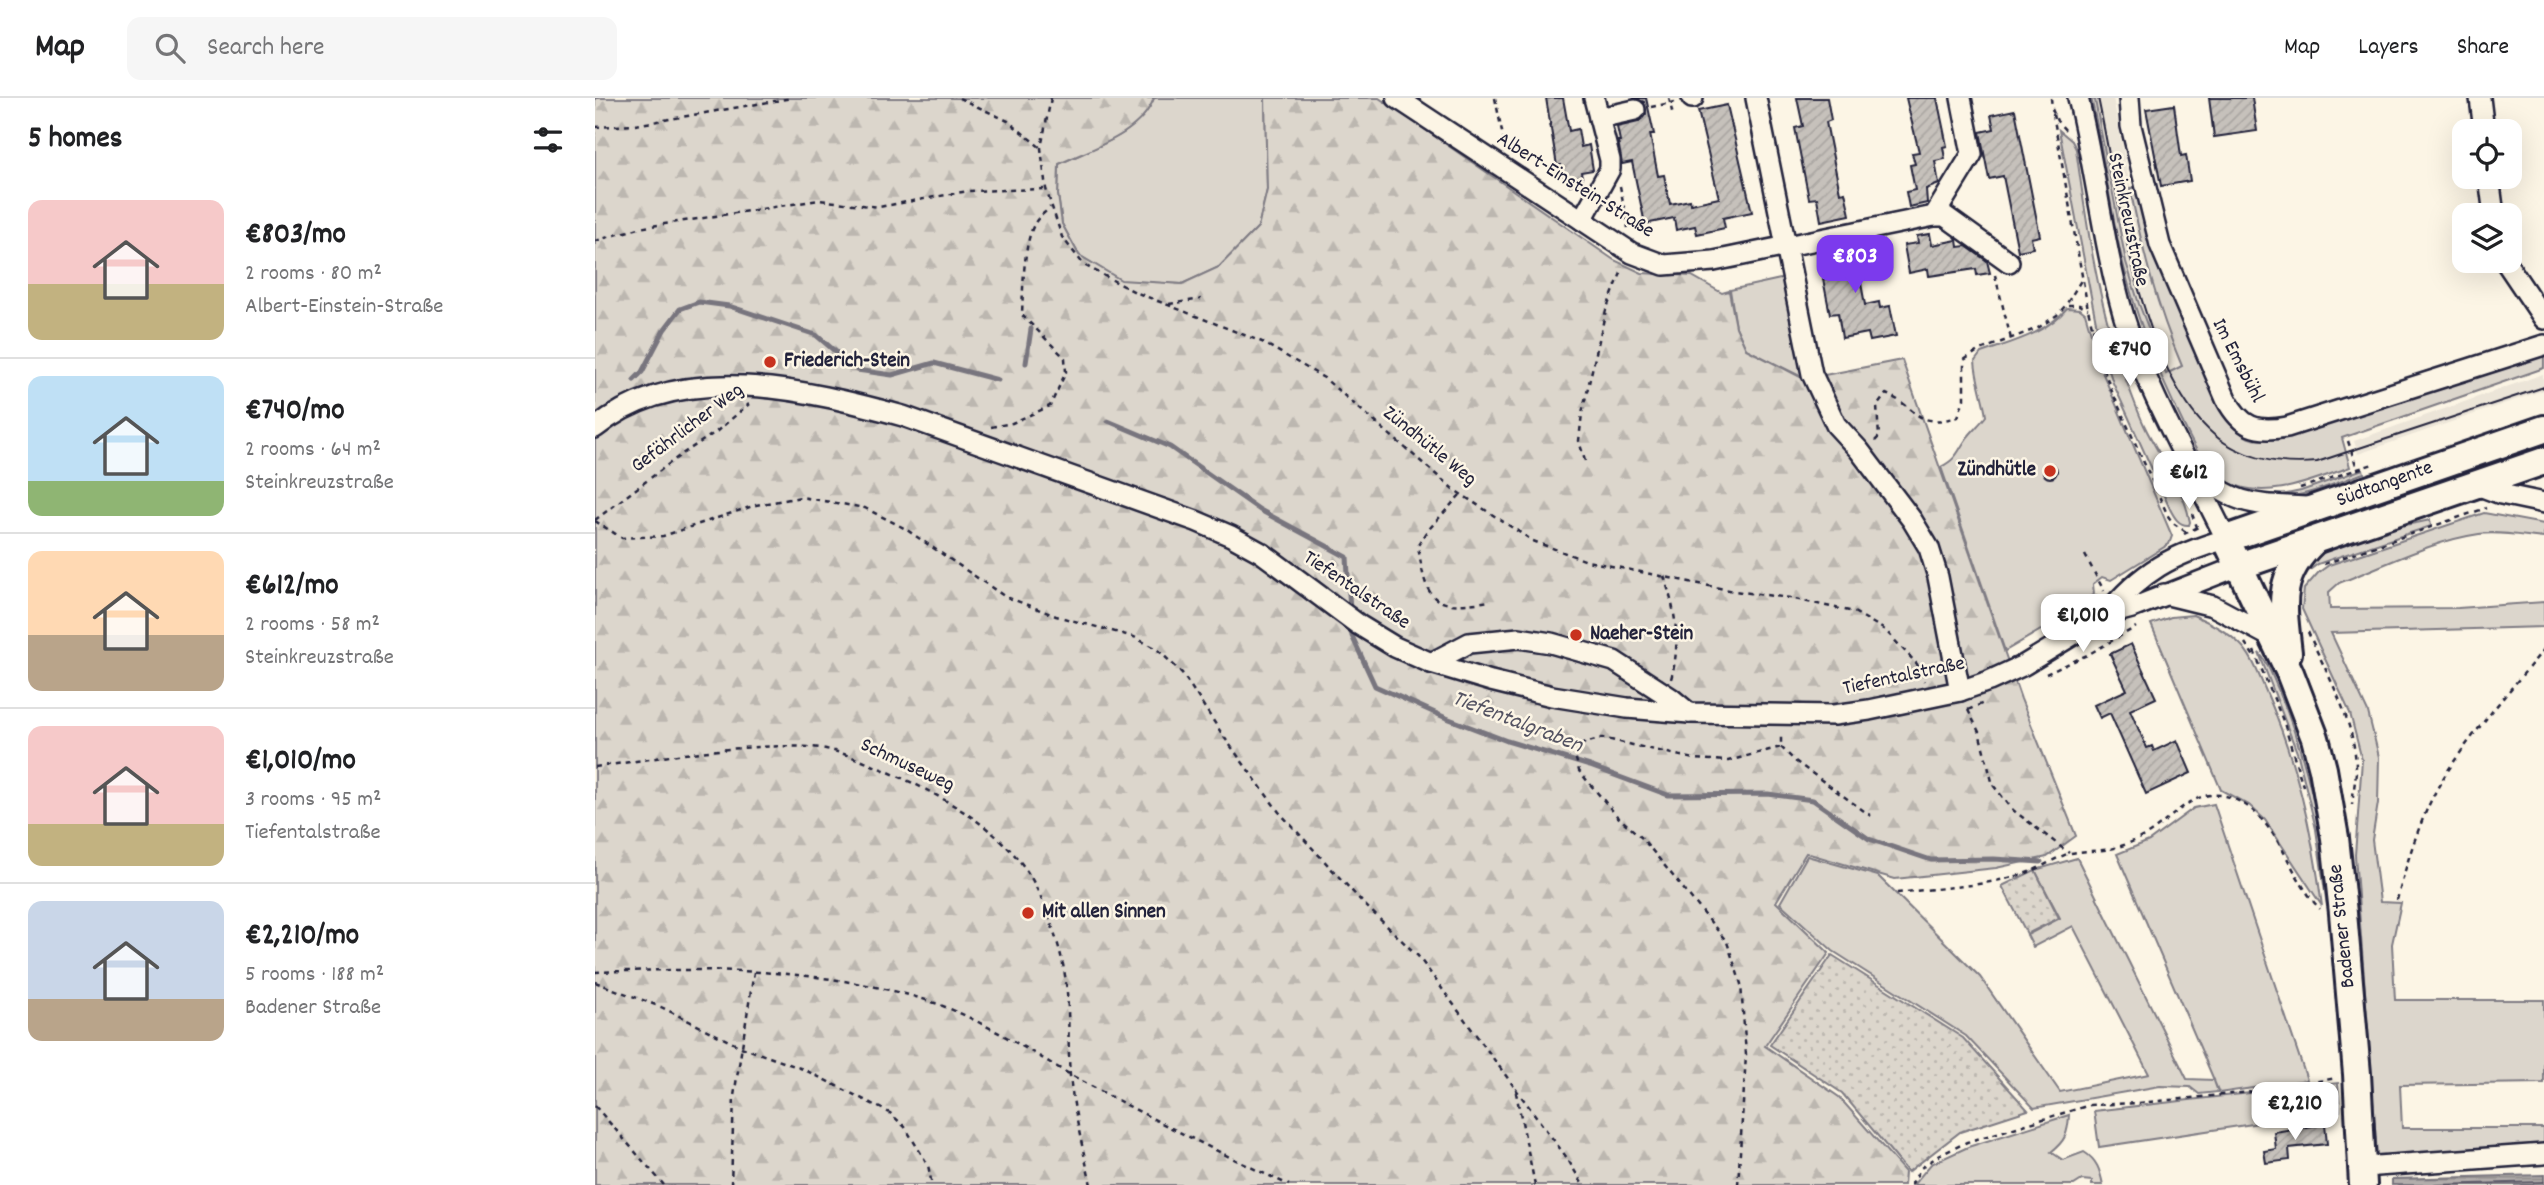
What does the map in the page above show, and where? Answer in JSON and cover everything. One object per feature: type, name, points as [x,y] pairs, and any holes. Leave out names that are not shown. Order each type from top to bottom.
[{"type":"main road","name":"Südtangente","points":[[2225,540],[2544,429]]},
{"type":"main road","name":"Südtangente","points":[[2239,566],[2316,554],[2481,497],[2544,461]]},
{"type":"main road","name":"Badener Straße","points":[[2225,540],[2290,673],[2315,738],[2329,797],[2343,913],[2363,1176]]},
{"type":"main road","name":"Badener Straße","points":[[2290,673],[2282,610],[2292,566],[2297,558],[2316,554]]},
{"type":"street","name":"Albert-Einstein-Straße","points":[[1397,98],[1628,251],[1664,265],[1714,261],[1934,216]]},
{"type":"street","points":[[1582,220],[1610,169],[1594,98]]},
{"type":"street","points":[[1756,98],[1812,374],[1836,425],[1859,450],[1912,520],[1929,548],[1938,577],[1960,691]]},
{"type":"street","points":[[1934,216],[1972,154],[1961,98]]},
{"type":"street","name":"Steinkreuzstraße","points":[[2078,98],[2108,254],[2125,320],[2153,391],[2225,540]]},
{"type":"street","name":"Im Emsbühl","points":[[2129,98],[2131,126],[2160,244],[2226,399],[2246,424],[2256,429],[2287,427],[2544,345]]},
{"type":"street","points":[[2480,98],[2483,119]]},
{"type":"street","points":[[1599,118],[1635,110]]},
{"type":"street","points":[[1934,216],[1945,216],[2010,262]]},
{"type":"street","points":[[2513,273],[2544,318]]},
{"type":"street","name":"Tiefentalstraße","points":[[595,428],[609,417],[646,398],[683,390],[722,386],[767,388],[858,404],[903,416],[1196,520],[1231,536],[1319,593],[1359,625],[1395,647],[1431,663],[1552,696],[1627,708],[1689,713],[1834,715],[1960,691],[2024,665],[2106,615],[2239,566]]},
{"type":"street","points":[[2189,466],[2224,494],[2246,503],[2319,508]]},
{"type":"street","points":[[2481,497],[2509,496],[2544,503]]},
{"type":"street","name":"Tiefentalstraße","points":[[2106,615],[2144,575],[2173,559],[2225,540]]},
{"type":"street","points":[[2164,594],[2213,606],[2273,638]]},
{"type":"street","points":[[1431,663],[1469,643],[1519,638],[1551,643],[1614,661],[1664,693],[1689,713]]},
{"type":"street","points":[[2363,1176],[2544,1154]]},
{"type":"path","points":[[595,127],[635,125],[792,98]]},
{"type":"path","points":[[959,98],[1008,121],[1041,148]]},
{"type":"path","name":"Zündhütle Weg","points":[[1051,98],[1041,148],[1046,189],[1050,208],[1062,237],[1084,265],[1135,292],[1262,342],[1324,378],[1394,441],[1461,494],[1534,541],[1587,561],[1854,612],[1885,630],[1917,664],[1924,679]]},
{"type":"path","points":[[1495,98],[1510,173]]},
{"type":"path","points":[[1669,98],[1673,116]]},
{"type":"path","points":[[2051,98],[2055,134],[2092,329],[2110,387],[2168,516],[2186,532]]},
{"type":"path","points":[[595,241],[639,228],[819,200],[879,206],[968,191],[1046,189]]},
{"type":"path","points":[[1585,461],[1579,441],[1587,391],[1606,310],[1628,251],[1628,228],[1621,190]]},
{"type":"path","points":[[988,428],[1011,423],[1050,406],[1066,372],[1065,358],[1022,316],[1023,279],[1029,244],[1035,223],[1050,208]]},
{"type":"path","points":[[1989,247],[2011,340]]},
{"type":"path","points":[[1859,450],[1879,437],[1877,406],[1886,394],[1901,400],[1915,416],[1937,422],[1958,417],[1964,399],[1964,360],[1978,351],[2038,328],[2057,315],[2083,277]]},
{"type":"path","points":[[1166,304],[1202,299]]},
{"type":"path","points":[[2066,305],[2079,305],[2088,309]]},
{"type":"path","points":[[2092,329],[2110,325]]},
{"type":"path","name":"Gefährlicher Weg","points":[[595,520],[682,454],[716,432],[767,388]]},
{"type":"path","points":[[2349,440],[2357,468]]},
{"type":"path","points":[[2296,490],[2378,463]]},
{"type":"path","points":[[1461,494],[1430,528],[1419,545],[1428,594],[1436,601],[1454,605],[1489,601]]},
{"type":"path","points":[[595,520],[622,538],[663,536],[756,505],[801,497],[865,508],[904,528],[1004,596],[1056,616],[1134,637],[1157,649],[1182,673],[1224,737],[1279,812],[1364,904],[1418,956],[1567,1158],[1583,1185]]},
{"type":"path","points":[[2316,554],[2481,497]]},
{"type":"path","points":[[2179,539],[2197,527]]},
{"type":"path","points":[[2083,607],[2104,591],[2085,555]]},
{"type":"path","points":[[1664,576],[1672,599],[1678,651],[1670,683],[1664,693]]},
{"type":"path","points":[[2397,900],[2425,812],[2449,768],[2544,649]]},
{"type":"path","points":[[2257,661],[2284,723],[2305,794]]},
{"type":"path","points":[[1968,710],[1979,732],[1993,785],[2013,810],[2069,853]]},
{"type":"path","points":[[1781,715],[1781,747],[1795,761],[1871,816]]},
{"type":"path","points":[[1738,1185],[1745,1055],[1741,984],[1727,942],[1642,838],[1617,816],[1580,770],[1575,755],[1582,744],[1602,738],[1694,759],[1728,761],[1781,747]]},
{"type":"path","name":"Schmuseweg","points":[[595,767],[731,747],[814,747],[854,757],[908,780],[949,802],[1003,843],[1030,876],[1062,960],[1069,1005],[1070,1074],[1091,1185]]},
{"type":"path","points":[[1898,893],[1968,885],[2027,873],[2069,853],[2109,850],[2144,837],[2184,805],[2206,795],[2220,795],[2234,799],[2255,812],[2274,837],[2311,899]]},
{"type":"path","points":[[2324,901],[2326,915]]},
{"type":"path","points":[[595,972],[754,972],[859,984],[927,1001],[998,1031],[1070,1074],[1289,1185]]},
{"type":"path","points":[[731,1185],[734,1096],[754,972]]},
{"type":"path","points":[[595,982],[661,1007],[741,1047],[803,1069],[890,1113],[905,1127],[928,1166],[932,1185]]},
{"type":"path","points":[[1911,1185],[1921,1168],[1967,1142],[2090,1105],[2252,1092],[2357,1074]]},
{"type":"path","points":[[1515,1088],[1535,1185]]},
{"type":"path","points":[[595,1106],[664,1185]]},
{"type":"shaded area","points":[[2094,98],[2113,98],[2145,263],[2161,314],[2182,366],[2167,375],[2139,304],[2126,262]]},
{"type":"shaded area","points":[[2543,374],[2544,390],[2358,454],[2354,441]]},
{"type":"green space","points":[[595,98],[1154,98],[1138,122],[1126,131],[1059,164],[1058,195],[1062,224],[1079,255],[1121,280],[1182,284],[1219,267],[1258,227],[1267,190],[1265,98],[1379,98],[1614,260],[1642,273],[1692,276],[1722,293],[1729,291],[1736,327],[1746,349],[1804,379],[1902,360],[2021,699],[2076,836],[2047,857],[1996,868],[1895,879],[1806,853],[1776,902],[1829,953],[1765,1046],[1839,1097],[1905,1172],[1904,1185],[595,1185]]},
{"type":"green space","points":[[1154,98],[1265,98],[1267,190],[1258,227],[1219,267],[1182,284],[1121,281],[1079,255],[1062,224],[1058,195],[1059,164],[1126,131],[1138,122]]},
{"type":"green space","points":[[2091,98],[2095,100],[2126,262],[2166,374],[2182,366],[2151,279],[2130,188],[2140,187],[2230,421],[2239,432],[2249,438],[2274,438],[2544,351],[2544,368],[2342,438],[2350,467],[2321,478],[2289,487],[2257,490],[2227,482],[2211,470],[2194,446],[2173,403],[2140,320],[2118,239]]},
{"type":"green space","points":[[2059,130],[2072,141],[2076,149],[2095,266],[2116,352],[2144,425],[2182,497],[2189,525],[2175,518],[2113,383],[2100,343]]},
{"type":"green space","points":[[1785,278],[1804,378],[1746,349],[1736,327],[1730,290]]},
{"type":"green space","points":[[2067,308],[2080,309],[2085,313],[2103,374],[2172,536],[2169,544],[2111,580],[2102,577],[2093,584],[2094,594],[2005,651],[1941,467],[1954,458],[1986,416],[1975,361],[1981,353],[2038,331]]},
{"type":"green space","points":[[2363,469],[2364,473],[2320,489],[2286,497],[2277,496],[2301,491]]},
{"type":"green space","points":[[2484,513],[2544,524],[2544,538],[2487,533],[2444,542],[2339,583],[2329,592],[2330,609],[2458,608],[2544,602],[2544,627],[2331,633],[2368,712],[2379,757],[2378,803],[2372,840],[2380,902],[2401,903],[2392,944],[2395,1000],[2544,1000],[2544,1083],[2400,1085],[2402,1128],[2544,1128],[2544,1148],[2386,1160],[2377,1155],[2355,855],[2362,760],[2350,713],[2302,609],[2304,589],[2329,565]]},
{"type":"green space","points":[[2430,520],[2431,526],[2318,564],[2303,575],[2320,553],[2339,542]]},
{"type":"green space","points":[[2193,615],[2217,627],[2239,643],[2248,653],[2257,671],[2294,768],[2308,822],[2322,906],[2265,820],[2249,805],[2221,790],[2151,624],[2171,617]]},
{"type":"green space","points":[[2259,653],[2279,691],[2306,769],[2333,903],[2327,906],[2316,829],[2298,755]]},
{"type":"green space","points":[[2214,804],[2307,1080],[2219,1093],[2214,1081],[2218,1092],[2199,1094],[2190,1087],[2160,1086],[2034,1108],[1966,1036],[1833,951],[1780,903],[1807,856],[1878,876],[1980,977],[2060,1092],[2149,1074],[2073,926],[2033,947],[2027,935],[2060,918],[2035,870],[2077,858],[2187,1079],[2214,1080],[2117,854],[2149,841],[2194,808]]},
{"type":"green space","points":[[2035,870],[2059,918],[2027,934],[2002,886]]},
{"type":"green space","points":[[1832,955],[1963,1038],[2028,1110],[1960,1132],[1908,1172],[1842,1093],[1770,1045]]},
{"type":"green space","points":[[2338,1083],[2340,1111],[2099,1147],[2094,1111]]},
{"type":"green space","points":[[2069,1115],[2065,1136],[2051,1152],[2063,1160],[2084,1152],[2097,1166],[2103,1185],[2092,1185],[2092,1181],[2082,1180],[2074,1185],[1913,1185],[1931,1164],[1968,1147]]},
{"type":"water","points":[[2544,1175],[2544,1185],[2392,1185],[2392,1179]]},
{"type":"building","points":[[1546,98],[1563,98],[1569,131],[1578,129],[1581,147],[1589,145],[1593,170],[1581,172],[1583,182],[1570,185],[1568,175],[1563,176],[1561,165],[1557,166]]},
{"type":"building","points":[[1633,98],[1646,98],[1654,134],[1650,134],[1658,176],[1664,175],[1670,204],[1690,200],[1691,204],[1719,198],[1698,111],[1727,105],[1752,212],[1723,218],[1725,228],[1697,234],[1695,226],[1676,230],[1674,218],[1645,224],[1632,162],[1622,164],[1618,141],[1617,127],[1638,122],[1646,114],[1644,102]]},
{"type":"building","points":[[1797,98],[1827,98],[1831,120],[1826,122],[1840,193],[1845,192],[1850,215],[1821,221],[1817,198],[1809,199],[1795,128],[1803,126]]},
{"type":"building","points":[[1906,98],[1937,98],[1947,146],[1943,147],[1945,159],[1935,161],[1939,184],[1926,189],[1927,203],[1909,207],[1906,192],[1915,190],[1910,165],[1915,164],[1912,153],[1919,152]]},
{"type":"building","points":[[2209,98],[2252,98],[2257,131],[2214,137]]},
{"type":"building","points":[[2174,105],[2181,156],[2186,155],[2190,181],[2161,186],[2146,109]]},
{"type":"building","points":[[2015,110],[2040,236],[2031,238],[2033,248],[2018,251],[2003,176],[1989,179],[1980,132],[1994,129],[1991,115]]},
{"type":"building","points":[[1930,234],[1932,245],[1957,240],[1958,247],[1966,246],[1987,261],[1990,273],[1977,275],[1976,269],[1929,276],[1928,269],[1909,273],[1904,245],[1918,243],[1917,236]]},
{"type":"building","points":[[1867,243],[1872,270],[1859,272],[1865,305],[1879,302],[1880,308],[1890,306],[1896,336],[1870,341],[1868,333],[1842,338],[1838,313],[1830,314],[1823,279],[1831,278],[1826,251]]},
{"type":"building","name":"Zündhütle","points":[[2050,464],[2055,466],[2055,476],[2050,478],[2045,476],[2043,471],[2045,466]]},
{"type":"building","points":[[2131,644],[2156,698],[2130,710],[2147,748],[2152,746],[2154,751],[2177,740],[2191,773],[2146,794],[2110,713],[2100,718],[2094,705],[2127,690],[2110,654]]},
{"type":"building","points":[[2325,1124],[2327,1144],[2289,1148],[2290,1160],[2266,1163],[2264,1151],[2276,1149],[2274,1132]]},
{"type":"waterway","name":"Tiefentalgraben","points":[[634,380],[642,372],[664,330],[680,309],[699,302],[729,306],[816,335],[857,370],[892,375],[934,363],[998,380]]},
{"type":"waterway","name":"Tiefentalgraben","points":[[1026,363],[1031,329]]},
{"type":"waterway","name":"Tiefentalgraben","points":[[1108,421],[1170,447],[1260,510],[1347,557],[1350,611]]},
{"type":"waterway","name":"Tiefentalgraben","points":[[1351,627],[1352,636],[1375,686],[1507,741],[1590,766],[1668,795],[1768,794],[1813,800],[1869,839],[1931,860],[1994,859],[2041,862]]},
{"type":"tram line","points":[[2098,98],[2137,285],[2153,334],[2173,379],[2196,416],[2225,443],[2258,458],[2293,463],[2317,462],[2544,387]]},
{"type":"place","name":"Friederich-Stein","points":[[770,362]]},
{"type":"place","name":"Zündhütle","points":[[2050,471]]},
{"type":"place","name":"Naeher-Stein","points":[[1576,635]]},
{"type":"place","name":"Mit allen Sinnen","points":[[1028,913]]}]
